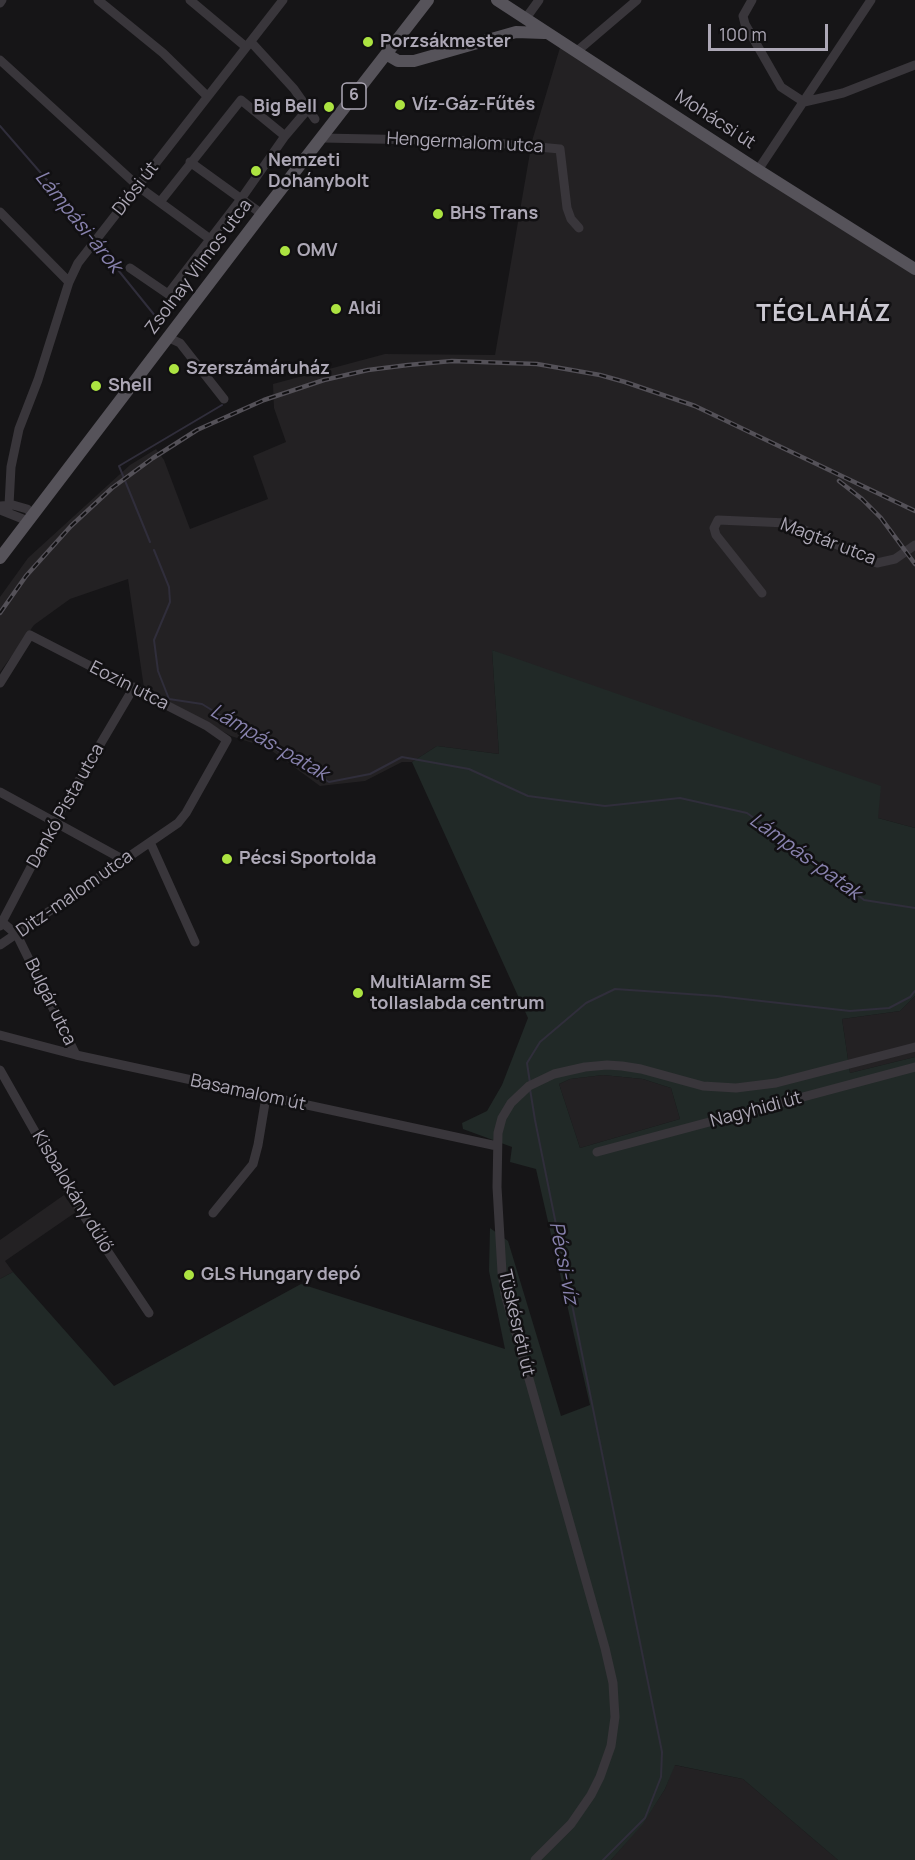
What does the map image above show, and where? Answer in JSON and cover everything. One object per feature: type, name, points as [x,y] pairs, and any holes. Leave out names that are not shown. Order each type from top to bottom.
[{"type":"main road","name":"Zsolnay Vilmos utca","points":[[0,558],[428,0]]},
{"type":"main road","name":"Mohácsi út","points":[[497,0],[758,170],[915,268]]},
{"type":"main road","points":[[502,35],[513,24],[514,11]]},
{"type":"main road","points":[[386,54],[398,61],[414,61],[516,32],[533,31],[548,34]]},
{"type":"street","points":[[98,0],[163,53],[207,96]]},
{"type":"street","points":[[190,0],[249,45],[294,89],[315,119]]},
{"type":"street","name":"Diósi út","points":[[3,507],[19,429],[38,380],[69,282],[78,263],[283,0]]},
{"type":"street","points":[[526,18],[539,0]]},
{"type":"street","points":[[576,52],[637,0]]},
{"type":"street","points":[[752,0],[743,16],[745,24],[781,87],[804,102],[843,93],[915,65]]},
{"type":"street","points":[[758,170],[871,0]]},
{"type":"street","points":[[0,60],[139,187],[210,239]]},
{"type":"street","points":[[160,202],[241,100],[285,136]]},
{"type":"street","points":[[130,268],[168,294],[242,199],[285,136],[308,109]]},
{"type":"street","name":"Hengermalom utca","points":[[322,138],[474,141],[560,149],[567,208],[571,219],[579,228]]},
{"type":"street","points":[[190,162],[262,214]]},
{"type":"street","points":[[0,212],[69,282]]},
{"type":"street","points":[[169,338],[180,343],[224,399]]},
{"type":"street","points":[[3,507],[9,512],[31,517]]},
{"type":"street","name":"Magtár utca","points":[[762,592],[716,535],[714,528],[718,520],[787,523],[876,563],[895,559],[915,545]]},
{"type":"street","name":"Eozin utca","points":[[0,683],[30,635],[134,687],[207,726],[227,740]]},
{"type":"street","name":"Dankó Pista utca","points":[[1,924],[55,821],[134,687]]},
{"type":"street","name":"Ditz-malom utca","points":[[0,945],[178,823],[186,813],[227,740]]},
{"type":"street","points":[[0,792],[123,860]]},
{"type":"street","name":"Ditz-malom utca","points":[[150,842],[195,942]]},
{"type":"street","name":"Bulgár utca","points":[[1,924],[16,935],[76,1055]]},
{"type":"street","name":"Basamalom út","points":[[0,1035],[76,1055],[497,1146]]},
{"type":"street","name":"Tüskésréti út","points":[[535,1860],[571,1824],[591,1795],[604,1768],[611,1746],[615,1701],[605,1648],[505,1294],[496,1187],[497,1146],[502,1118],[511,1103],[524,1090],[538,1081],[554,1074],[585,1067],[614,1065],[641,1069],[703,1086],[736,1088],[776,1083],[915,1047]]},
{"type":"street","name":"Nagyhidi út","points":[[597,1152],[915,1067]]},
{"type":"street","name":"Kisbalokány dűlő","points":[[0,1070],[76,1204],[149,1312]]},
{"type":"street","points":[[213,1213],[253,1164],[266,1096]]},
{"type":"shaded area","points":[[562,41],[915,263],[915,828],[878,818],[492,650],[499,754],[437,746],[412,762],[402,762],[365,781],[320,786],[268,748],[231,736],[144,688],[128,579],[70,599],[34,625],[0,672],[0,597],[28,558],[130,465],[156,449],[164,460],[190,529],[268,499],[253,456],[286,442],[274,408],[273,384],[385,354],[495,355],[532,141]]},
{"type":"shaded area","points":[[492,650],[881,786],[878,818],[915,828],[915,996],[900,1011],[842,1019],[850,1073],[915,1057],[915,1860],[838,1860],[743,1779],[675,1765],[665,1789],[643,1824],[611,1860],[0,1860],[0,1279],[13,1272],[114,1386],[301,1284],[505,1349],[489,1271],[490,1228],[508,1241],[561,1416],[590,1405],[536,1169],[510,1162],[512,1147],[463,1129],[462,1123],[487,1111],[502,1085],[528,1018],[412,762],[437,746],[499,754]],"holes":[[[603,1075],[643,1079],[671,1088],[680,1119],[580,1148],[559,1084],[570,1079]]]},
{"type":"shaded area","points":[[915,996],[915,1057],[850,1073],[842,1019],[900,1011]]},
{"type":"shaded area","points":[[603,1075],[643,1079],[671,1088],[680,1119],[580,1148],[559,1084],[570,1079]]},
{"type":"shaded area","points":[[64,1195],[76,1212],[5,1261],[13,1272],[0,1279],[0,1240]]},
{"type":"shaded area","points":[[674,1765],[743,1779],[838,1860],[611,1860],[643,1823],[665,1789]]},
{"type":"waterway","name":"Lámpási-árok","points":[[0,126],[94,239]]},
{"type":"waterway","name":"Lámpási-árok","points":[[97,244],[156,317]]},
{"type":"waterway","name":"Lámpás-patak","points":[[150,542],[119,466],[222,405]]},
{"type":"waterway","name":"Lámpás-patak","points":[[154,550],[169,587],[170,602],[154,640],[158,671],[169,699],[202,704],[329,782],[370,774],[402,757],[469,769],[528,796],[605,806],[680,798],[747,813],[864,900],[915,908]]},
{"type":"waterway","name":"Pécsi-víz","points":[[530,1083],[527,1063],[540,1042],[586,1003],[615,989],[717,996],[850,1011],[889,1008],[910,997],[915,991]]},
{"type":"waterway","name":"Pécsi-víz","points":[[530,1089],[662,1752],[661,1777],[645,1818],[603,1860]]},
{"type":"railway","points":[[0,613],[26,576],[71,526],[112,488],[197,430],[264,400],[324,380],[368,370],[408,365],[452,361],[537,364],[600,375],[625,382],[695,406],[915,511]]},
{"type":"railway","points":[[839,481],[881,518],[915,564]]},
{"type":"place","name":"Porzsákmester","points":[[368,42]]},
{"type":"place","name":"Víz-Gáz-Fűtés","points":[[400,105]]},
{"type":"place","name":"Big Bell","points":[[329,107]]},
{"type":"place","name":"Nemzeti Dohánybolt","points":[[256,171]]},
{"type":"place","name":"BHS Trans","points":[[438,214]]},
{"type":"place","name":"OMV","points":[[285,251]]},
{"type":"place","name":"Aldi","points":[[336,309]]},
{"type":"place","name":"Szerszámáruház","points":[[174,369]]},
{"type":"place","name":"Shell","points":[[96,386]]},
{"type":"place","name":"Pécsi Sportolda","points":[[227,859]]},
{"type":"place","name":"MultiAlarm SE tollaslabda centrum","points":[[358,993]]},
{"type":"place","name":"GLS Hungary depó","points":[[189,1275]]},
{"type":"district","name":"TÉGLAHÁZ","points":[[824,314]]}]
